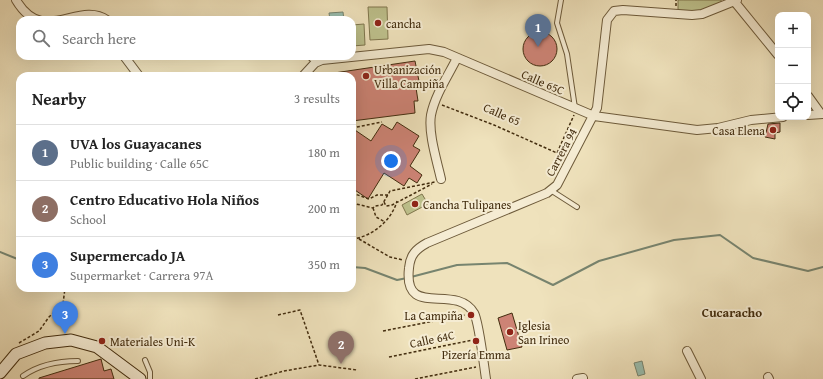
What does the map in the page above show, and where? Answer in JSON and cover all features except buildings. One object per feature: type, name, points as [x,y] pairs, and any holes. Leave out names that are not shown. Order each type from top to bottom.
[{"type":"street","points":[[16,0],[21,7],[33,16]]},
{"type":"street","points":[[735,0],[775,51]]},
{"type":"street","name":"Carrera 94","points":[[409,268],[414,251],[427,243],[552,191],[557,185],[594,116],[599,97],[607,20],[614,11],[623,10],[692,15],[702,14],[735,0]]},
{"type":"street","points":[[59,16],[82,8],[98,13],[102,16]]},
{"type":"street","name":"Calle 65C","points":[[356,56],[429,49],[444,52],[594,116],[697,130],[718,128],[751,120],[775,118]]},
{"type":"street","points":[[441,179],[431,128],[431,115],[435,102],[456,58]]},
{"type":"street","points":[[127,60],[136,72]]},
{"type":"street","name":"Calle 65C","points":[[315,63],[329,60]]},
{"type":"street","points":[[307,72],[315,63]]},
{"type":"street","points":[[811,100],[822,114]]},
{"type":"street","points":[[811,115],[822,114]]},
{"type":"street","points":[[409,268],[411,287],[416,295],[425,299],[455,299],[465,304],[474,313],[486,379]]},
{"type":"street","points":[[0,373],[14,350],[45,343],[71,340],[82,341],[106,352],[140,379]]},
{"type":"street","points":[[687,351],[701,379]]},
{"type":"lane","points":[[561,0],[557,23],[567,54],[576,109]]},
{"type":"lane","points":[[312,60],[315,63]]},
{"type":"lane","points":[[552,191],[577,207]]},
{"type":"lane","points":[[145,360],[150,372],[150,379]]},
{"type":"lane","points":[[23,376],[30,370],[49,363],[78,361]]},
{"type":"path","name":"Calle 65","points":[[435,102],[494,125],[557,153],[576,109]]},
{"type":"path","points":[[356,127],[382,122]]},
{"type":"path","points":[[384,202],[386,206],[441,179]]},
{"type":"path","points":[[356,204],[373,208],[375,206],[382,205],[390,192],[432,184]]},
{"type":"path","points":[[356,194],[369,199],[377,195],[388,195]]},
{"type":"path","points":[[356,238],[385,222],[392,216],[397,201]]},
{"type":"path","points":[[373,208],[376,217],[385,222]]},
{"type":"path","points":[[359,238],[390,257],[402,259],[409,268]]},
{"type":"path","points":[[14,350],[39,331],[49,316],[63,304],[64,292]]},
{"type":"path","points":[[278,315],[300,310],[319,365]]},
{"type":"path","points":[[382,331],[474,313]]},
{"type":"path","name":"Calle 64C","points":[[389,357],[479,339]]},
{"type":"path","points":[[255,379],[284,371],[319,365],[357,370]]},
{"type":"path","points":[[415,379],[484,366]]},
{"type":"green space","points":[[678,0],[721,0],[722,4],[700,11],[678,11]]},
{"type":"green space","name":"cancha","points":[[368,7],[387,7],[388,39],[370,40]]},
{"type":"green space","name":"cancha","points":[[364,24],[365,45],[356,46],[356,25]]},
{"type":"green space","name":"Cancha Tulipanes","points":[[422,194],[428,204],[407,215],[402,205]]},
{"type":"shaded area","points":[[343,12],[344,16],[329,16],[329,13]]},
{"type":"shaded area","points":[[642,361],[645,374],[638,376],[634,363]]},
{"type":"waterway","points":[[411,277],[457,265],[507,263],[553,285],[599,261],[674,240],[720,235],[753,258],[808,271],[823,267]]},
{"type":"waterway","points":[[0,252],[16,258]]},
{"type":"waterway","points":[[356,267],[365,268],[397,280],[407,278]]},
{"type":"place","name":"cancha","points":[[378,23]]},
{"type":"place","name":"UVA los Guayacanes","points":[[538,47]]},
{"type":"place","name":"Urbanización Villa Campiña","points":[[366,76]]},
{"type":"place","name":"Casa Elena","points":[[773,130]]},
{"type":"place","name":"Cancha Tulipanes","points":[[415,204]]},
{"type":"place","name":"La Campiña","points":[[471,315]]},
{"type":"place","name":"Iglesia San Irineo","points":[[510,332]]},
{"type":"place","name":"Supermercado JA","points":[[65,334]]},
{"type":"place","name":"Materiales Uni-K","points":[[102,341]]},
{"type":"place","name":"Pizería Emma","points":[[476,341]]},
{"type":"place","name":"Centro Educativo Hola Niños","points":[[341,364]]},
{"type":"district","name":"Cucaracho","points":[[732,312]]}]
